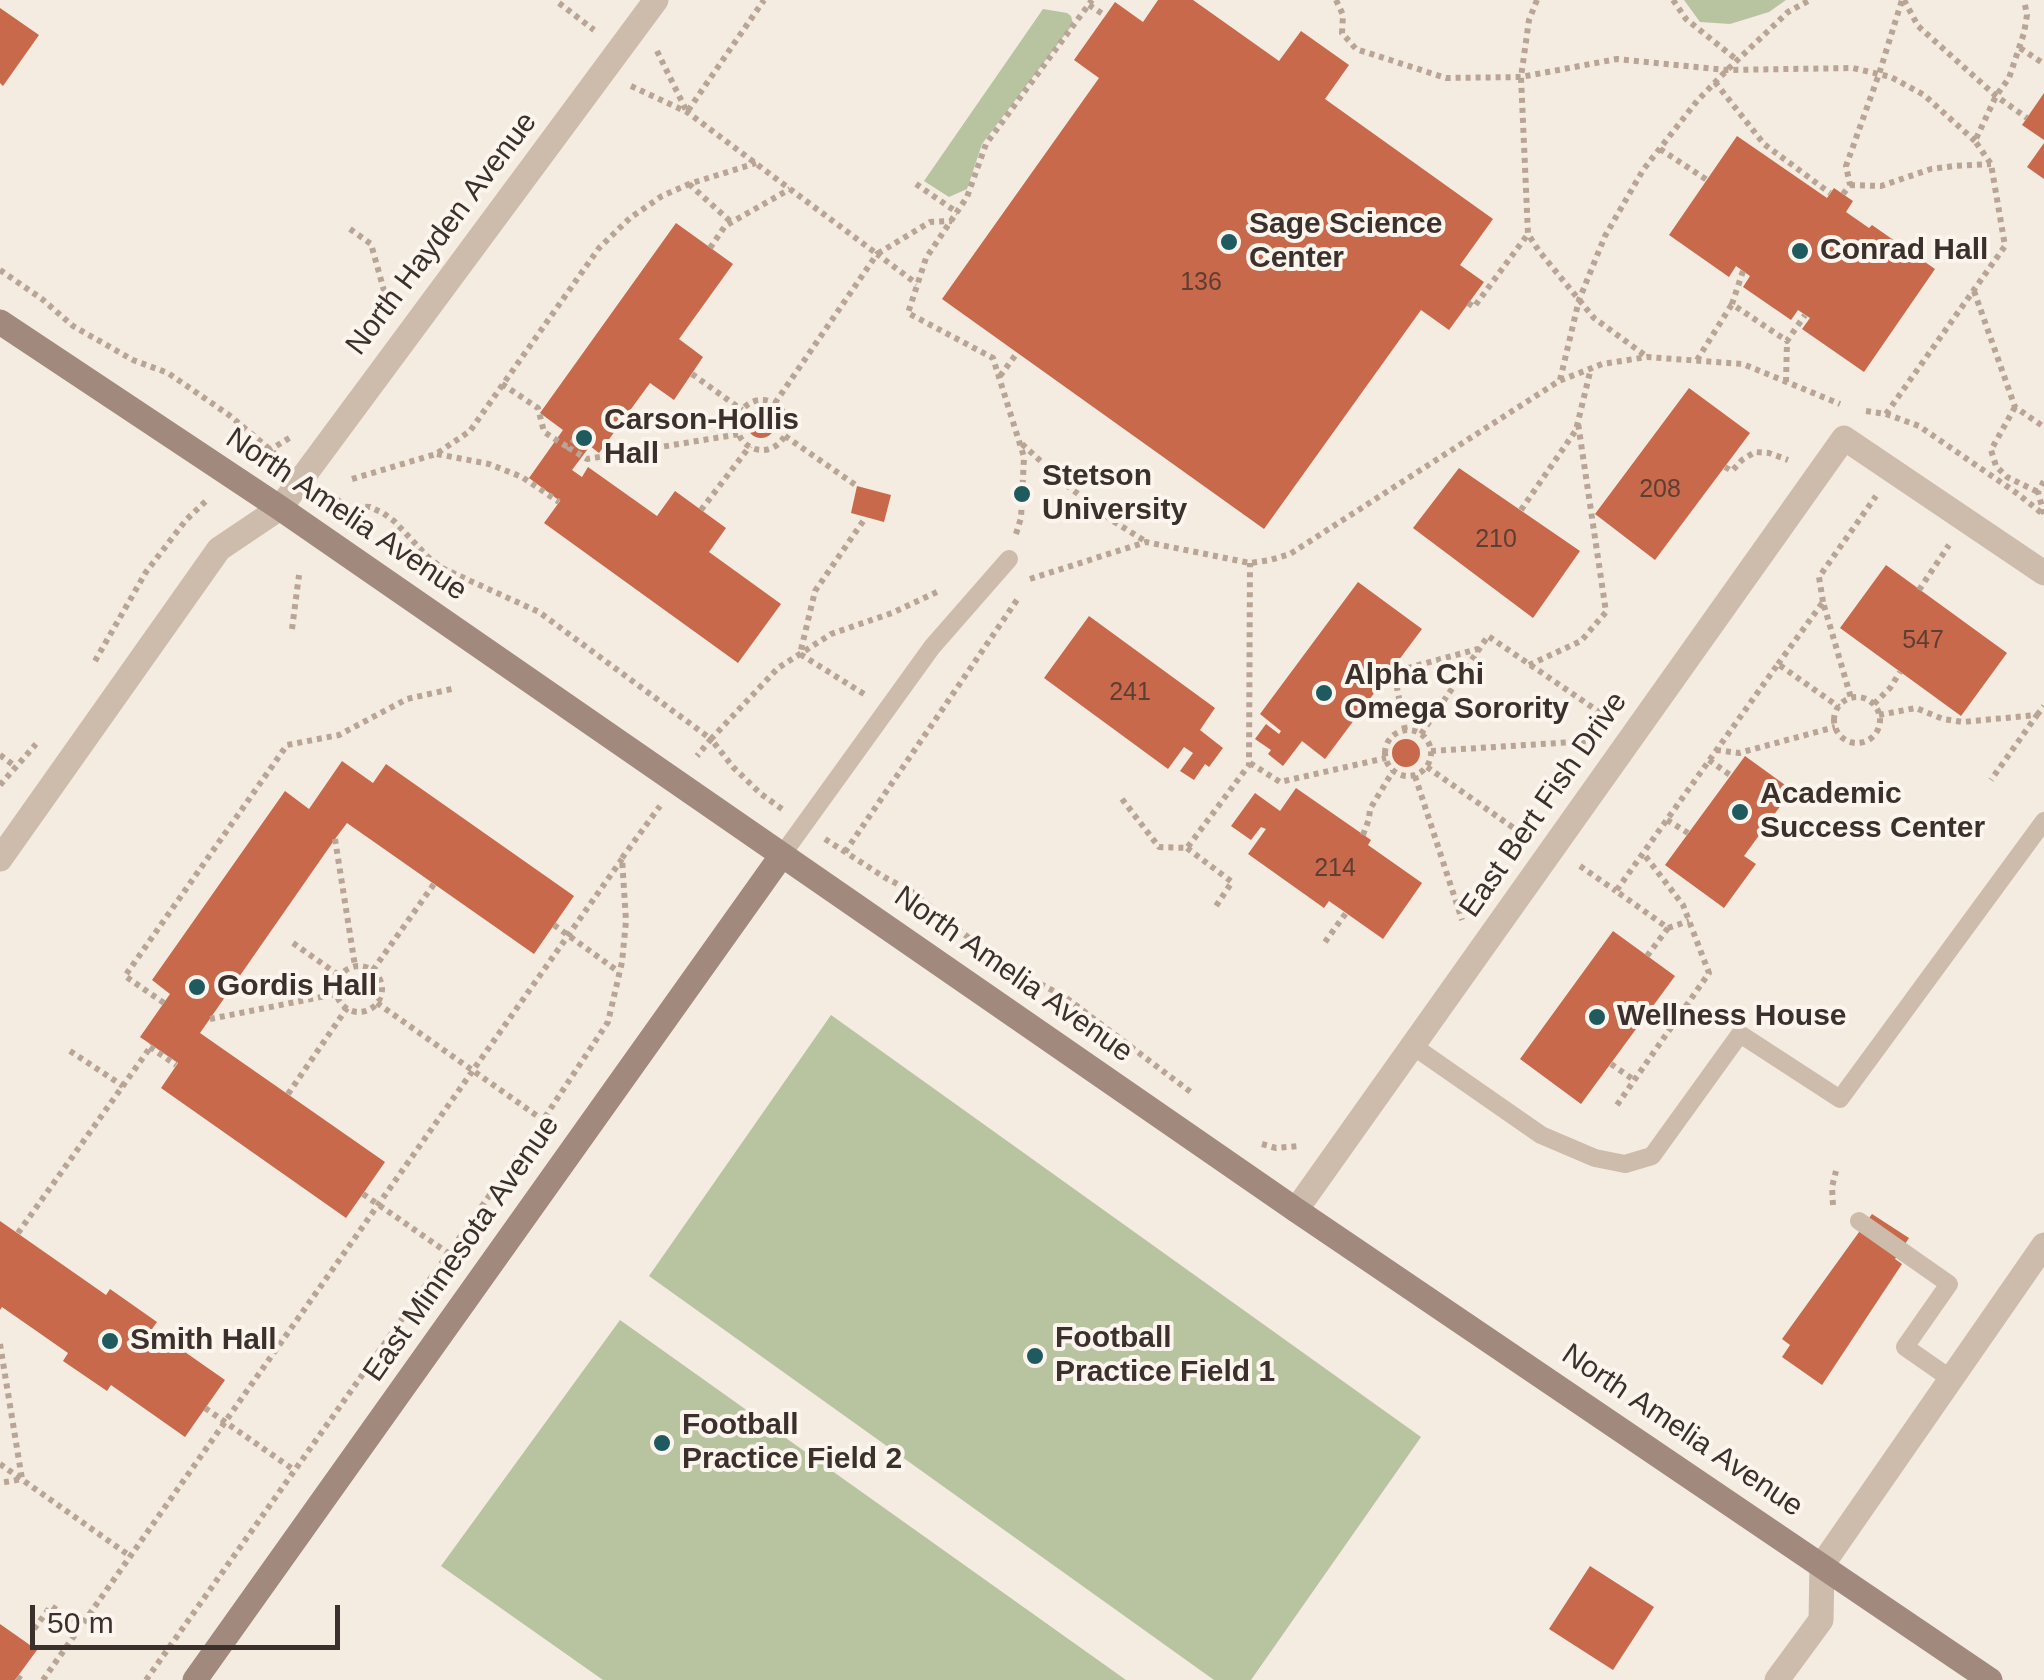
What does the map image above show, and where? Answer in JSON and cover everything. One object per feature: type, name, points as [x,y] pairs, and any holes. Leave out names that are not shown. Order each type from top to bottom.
[{"type":"main road","name":"North Amelia Avenue","points":[[0,322],[280,508],[1296,1210],[1990,1680]]},
{"type":"main road","name":"East Minnesota Avenue","points":[[195,1680],[782,855]]},
{"type":"street","name":"North Hayden Avenue","points":[[0,859],[218,549],[280,508],[656,0]]},
{"type":"street","name":"East Bert Fish Drive","points":[[1296,1210],[1844,438],[2044,573]]},
{"type":"street","points":[[1777,1680],[1821,1620],[1822,1565],[2044,1245]]},
{"type":"lane","points":[[782,855],[932,647],[1008,559]]},
{"type":"lane","points":[[1413,1046],[1542,1134],[1594,1158],[1625,1164],[1652,1156],[1740,1034],[1840,1099],[2044,821]]},
{"type":"lane","points":[[1859,1221],[1948,1284],[1905,1348],[1951,1379]]},
{"type":"path","points":[[687,112],[764,0]]},
{"type":"path","points":[[1337,0],[1343,15],[1342,32],[1356,48],[1446,78],[1521,77],[1617,59],[1727,70],[1853,68],[1891,77],[1924,94],[1974,141],[1991,164],[2005,246],[1886,414]]},
{"type":"path","points":[[1537,0],[1529,20],[1521,77],[1528,234],[1594,318],[1647,356]]},
{"type":"path","points":[[1673,0],[1686,19],[1736,60]]},
{"type":"path","points":[[1560,381],[1579,300],[1605,236],[1643,170],[1696,101],[1736,60],[1788,12],[1810,0]]},
{"type":"path","points":[[1844,194],[1850,185],[1846,166],[1903,0]]},
{"type":"path","points":[[1903,0],[1918,26],[1996,96],[2027,118]]},
{"type":"path","points":[[1974,141],[2009,78],[2020,48],[2027,15],[2024,0]]},
{"type":"path","points":[[1106,16],[1090,2],[986,144],[967,197],[926,258],[908,313],[992,358],[1000,377],[1024,457],[1020,518],[1008,559],[1031,580],[1146,542]]},
{"type":"path","points":[[559,3],[600,35]]},
{"type":"path","points":[[654,46],[687,112]]},
{"type":"path","points":[[2020,48],[2044,64]]},
{"type":"path","points":[[1716,82],[1764,144],[1830,193]]},
{"type":"path","points":[[628,85],[687,112],[917,284]]},
{"type":"path","points":[[1660,149],[1707,180]]},
{"type":"path","points":[[352,479],[436,454],[470,431],[599,248],[630,218],[662,196],[689,184],[756,164]]},
{"type":"path","points":[[1850,185],[1881,186],[1931,170],[1991,164]]},
{"type":"path","points":[[689,184],[731,222]]},
{"type":"path","points":[[916,184],[958,212]]},
{"type":"path","points":[[710,248],[725,226],[790,188]]},
{"type":"path","points":[[775,403],[877,254],[930,222],[953,221]]},
{"type":"path","points":[[350,229],[370,244],[391,314],[402,299]]},
{"type":"path","points":[[1468,303],[1474,307],[1528,234]]},
{"type":"path","points":[[0,270],[73,326],[133,360],[168,373],[346,506],[383,513],[442,568],[539,612],[711,739],[761,794],[845,852],[912,891],[1005,965],[1065,997],[1202,1101]]},
{"type":"path","points":[[1697,360],[1732,304],[1743,271]]},
{"type":"path","points":[[1973,290],[2014,408],[2044,427]]},
{"type":"path","points":[[1732,304],[1787,341]]},
{"type":"path","points":[[1786,382],[1787,341],[1805,315]]},
{"type":"path","points":[[1000,377],[1018,353]]},
{"type":"path","points":[[1019,441],[1070,487],[1146,542],[1250,563],[1290,554],[1560,381],[1602,364],[1647,356],[1743,364],[1849,408],[1886,414],[1919,426],[2044,515],[2038,492],[2044,482]]},
{"type":"path","points":[[1521,510],[1576,430],[1592,368]]},
{"type":"path","points":[[692,374],[742,410]]},
{"type":"path","points":[[502,384],[538,408],[544,432],[586,459],[740,434]]},
{"type":"path","points":[[762,400],[775,403],[785,414],[785,436],[766,449],[743,442],[738,426],[742,410],[762,400]]},
{"type":"path","points":[[2014,408],[1991,450],[1996,466],[2007,477],[2038,492]]},
{"type":"path","points":[[1529,665],[1581,641],[1606,612],[1578,424]]},
{"type":"path","points":[[93,664],[146,572],[186,520],[232,476],[304,430]]},
{"type":"path","points":[[785,436],[858,486]]},
{"type":"path","points":[[569,448],[575,439]]},
{"type":"path","points":[[700,510],[750,446]]},
{"type":"path","points":[[1724,467],[1732,472],[1755,452],[1769,452],[1800,464]]},
{"type":"path","points":[[436,454],[489,464],[522,476],[559,502]]},
{"type":"path","points":[[1851,698],[1823,602],[1820,577],[1877,494]]},
{"type":"path","points":[[800,654],[814,591],[866,517]]},
{"type":"path","points":[[1920,590],[1950,544]]},
{"type":"path","points":[[1187,848],[1249,762],[1250,563]]},
{"type":"path","points":[[292,629],[298,575]]},
{"type":"path","points":[[43,1680],[622,858],[711,739],[778,668],[831,634],[942,590]]},
{"type":"path","points":[[845,852],[1020,596]]},
{"type":"path","points":[[1616,891],[1823,602]]},
{"type":"path","points":[[1421,734],[1488,636],[1617,724]]},
{"type":"path","points":[[1405,730],[1395,677],[1389,673],[1479,649]]},
{"type":"path","points":[[800,654],[870,697]]},
{"type":"path","points":[[1778,664],[1838,707]]},
{"type":"path","points":[[1874,704],[1900,672]]},
{"type":"path","points":[[164,1003],[125,976],[287,746],[339,735],[406,699],[456,688]]},
{"type":"path","points":[[1851,698],[1867,699],[1874,704],[1879,714],[1876,733],[1864,742],[1850,742],[1838,734],[1838,707],[1851,698]]},
{"type":"path","points":[[1991,780],[2044,706]]},
{"type":"path","points":[[1879,714],[1916,708],[1962,722],[2037,715]]},
{"type":"path","points":[[1716,750],[1739,752],[1835,727]]},
{"type":"path","points":[[1405,730],[1421,734],[1430,745],[1427,766],[1415,776],[1392,771],[1385,751],[1392,737],[1405,730]]},
{"type":"path","points":[[0,786],[44,735]]},
{"type":"path","points":[[1431,751],[1606,740]]},
{"type":"path","points":[[0,755],[16,767]]},
{"type":"path","points":[[1249,762],[1280,782],[1386,758]]},
{"type":"path","points":[[1709,760],[1730,775]]},
{"type":"path","points":[[1427,766],[1534,843]]},
{"type":"path","points":[[1363,835],[1370,809],[1392,771]]},
{"type":"path","points":[[1415,776],[1467,936]]},
{"type":"path","points":[[1122,798],[1160,847],[1187,848],[1232,882],[1214,909]]},
{"type":"path","points":[[1666,820],[1688,833]]},
{"type":"path","points":[[336,839],[355,966]]},
{"type":"path","points":[[1617,1105],[1709,973],[1682,905],[1642,853]]},
{"type":"path","points":[[146,1680],[449,1254],[608,1022],[626,920],[622,858]]},
{"type":"path","points":[[1578,865],[1668,928]]},
{"type":"path","points":[[373,970],[434,884]]},
{"type":"path","points":[[1325,942],[1346,913]]},
{"type":"path","points":[[1648,956],[1668,928],[1689,921]]},
{"type":"path","points":[[554,925],[619,972]]},
{"type":"path","points":[[293,944],[340,976]]},
{"type":"path","points":[[355,966],[373,970],[382,985],[377,1003],[367,1011],[347,1008],[336,994],[340,976],[355,966]]},
{"type":"path","points":[[210,1020],[336,994]]},
{"type":"path","points":[[377,1003],[543,1120]]},
{"type":"path","points":[[288,1094],[347,1008]]},
{"type":"path","points":[[18,1233],[151,1046],[176,1065]]},
{"type":"path","points":[[70,1050],[123,1086]]},
{"type":"path","points":[[1610,1064],[1634,1080]]},
{"type":"path","points":[[1254,1142],[1294,1148],[1312,1142]]},
{"type":"path","points":[[363,1194],[449,1254]]},
{"type":"path","points":[[0,1344],[22,1479]]},
{"type":"path","points":[[205,1408],[294,1470]]},
{"type":"path","points":[[0,1464],[130,1556]]},
{"type":"path","points":[[0,1483],[22,1479]]},
{"type":"path","points":[[34,1629],[50,1606],[81,1626]]},
{"type":"green space","points":[[1684,0],[1786,0],[1769,12],[1730,24],[1700,22]]},
{"type":"green space","points":[[1043,9],[1067,13],[1073,24],[982,144],[967,189],[949,197],[924,181]]},
{"type":"green space","name":"Football Practice Field 1","points":[[831,1015],[1421,1437],[1251,1680],[1214,1680],[649,1276]]},
{"type":"green space","name":"Football Practice Field 2","points":[[620,1320],[1126,1680],[603,1680],[441,1566]]},
{"type":"building","name":"Sage Science Center","points":[[1158,0],[1193,0],[1279,61],[1301,31],[1349,65],[1325,99],[1493,219],[1460,265],[1484,282],[1449,330],[1421,310],[1264,529],[942,299],[1099,78],[1074,60],[1115,2],[1143,22]]},
{"type":"building","points":[[0,8],[39,35],[3,86],[0,83]]},
{"type":"building","points":[[2044,93],[2044,140],[2022,125]]},
{"type":"building","name":"Conrad Hall","points":[[1737,136],[1827,198],[1834,188],[1853,201],[1846,212],[1869,228],[1872,225],[1935,269],[1864,372],[1802,329],[1810,318],[1798,310],[1791,320],[1743,287],[1750,276],[1736,266],[1729,277],[1669,235]]},
{"type":"building","points":[[2044,143],[2044,179],[2027,167]]},
{"type":"building","name":"Carson-Hollis Hall","points":[[676,223],[733,264],[679,339],[703,357],[674,400],[650,383],[599,453],[590,446],[572,470],[582,477],[588,467],[657,516],[675,491],[726,528],[709,552],[781,604],[738,663],[544,523],[560,501],[529,478],[563,430],[540,413]]},
{"type":"building","points":[[1689,388],[1750,433],[1655,560],[1595,514]]},
{"type":"building","points":[[761,410],[771,414],[775,424],[771,434],[761,438],[751,434],[747,424],[751,414]]},
{"type":"building","points":[[1459,468],[1580,551],[1533,618],[1413,528]]},
{"type":"building","points":[[857,486],[891,495],[884,522],[851,513]]},
{"type":"building","points":[[1886,565],[2007,653],[1961,716],[1840,628]]},
{"type":"building","name":"Alpha Chi Omega Sorority","points":[[1358,582],[1422,629],[1325,759],[1302,741],[1283,766],[1268,754],[1271,750],[1255,739],[1266,724],[1279,734],[1281,731],[1260,714]]},
{"type":"building","points":[[1089,616],[1215,708],[1200,730],[1223,748],[1194,780],[1180,771],[1193,753],[1184,747],[1168,769],[1044,678]]},
{"type":"building","points":[[1406,739],[1416,743],[1420,753],[1416,763],[1406,767],[1396,763],[1392,753],[1396,743]]},
{"type":"building","name":"Academic Success Center","points":[[1745,756],[1792,790],[1744,856],[1756,864],[1724,908],[1665,865]]},
{"type":"building","name":"Gordis Hall","points":[[342,761],[373,783],[386,764],[574,896],[534,954],[347,823],[335,839],[200,1033],[385,1162],[346,1218],[161,1088],[178,1063],[140,1037],[170,994],[152,980],[285,791],[309,809]]},
{"type":"building","points":[[1296,788],[1371,840],[1368,845],[1422,883],[1383,939],[1329,901],[1324,908],[1248,854],[1266,829],[1261,827],[1251,840],[1231,826],[1255,793],[1280,811]]},
{"type":"building","name":"Wellness House","points":[[1613,931],[1675,976],[1581,1104],[1520,1059]]},
{"type":"building","points":[[1872,1214],[1909,1238],[1895,1259],[1902,1264],[1822,1385],[1782,1357],[1790,1345],[1782,1339]]},
{"type":"building","name":"Smith Hall","points":[[0,1221],[106,1295],[110,1289],[157,1322],[152,1329],[225,1380],[185,1437],[111,1385],[107,1391],[63,1361],[68,1353],[2,1307],[0,1310]]},
{"type":"building","points":[[1590,1566],[1654,1607],[1613,1670],[1549,1629]]},
{"type":"building","points":[[0,1624],[37,1650],[15,1680],[0,1680]]},
{"type":"place","name":"Sage Science Center","points":[[1229,242]]},
{"type":"place","name":"Conrad Hall","points":[[1800,251]]},
{"type":"place","name":"Carson-Hollis Hall","points":[[584,438]]},
{"type":"place","name":"Stetson University","points":[[1022,494]]},
{"type":"place","name":"Alpha Chi Omega Sorority","points":[[1324,693]]},
{"type":"place","name":"Academic Success Center","points":[[1740,812]]},
{"type":"place","name":"Gordis Hall","points":[[197,987]]},
{"type":"place","name":"Wellness House","points":[[1597,1017]]},
{"type":"place","name":"Smith Hall","points":[[110,1341]]},
{"type":"place","name":"Football Practice Field 1","points":[[1035,1356]]},
{"type":"place","name":"Football Practice Field 2","points":[[662,1443]]}]
